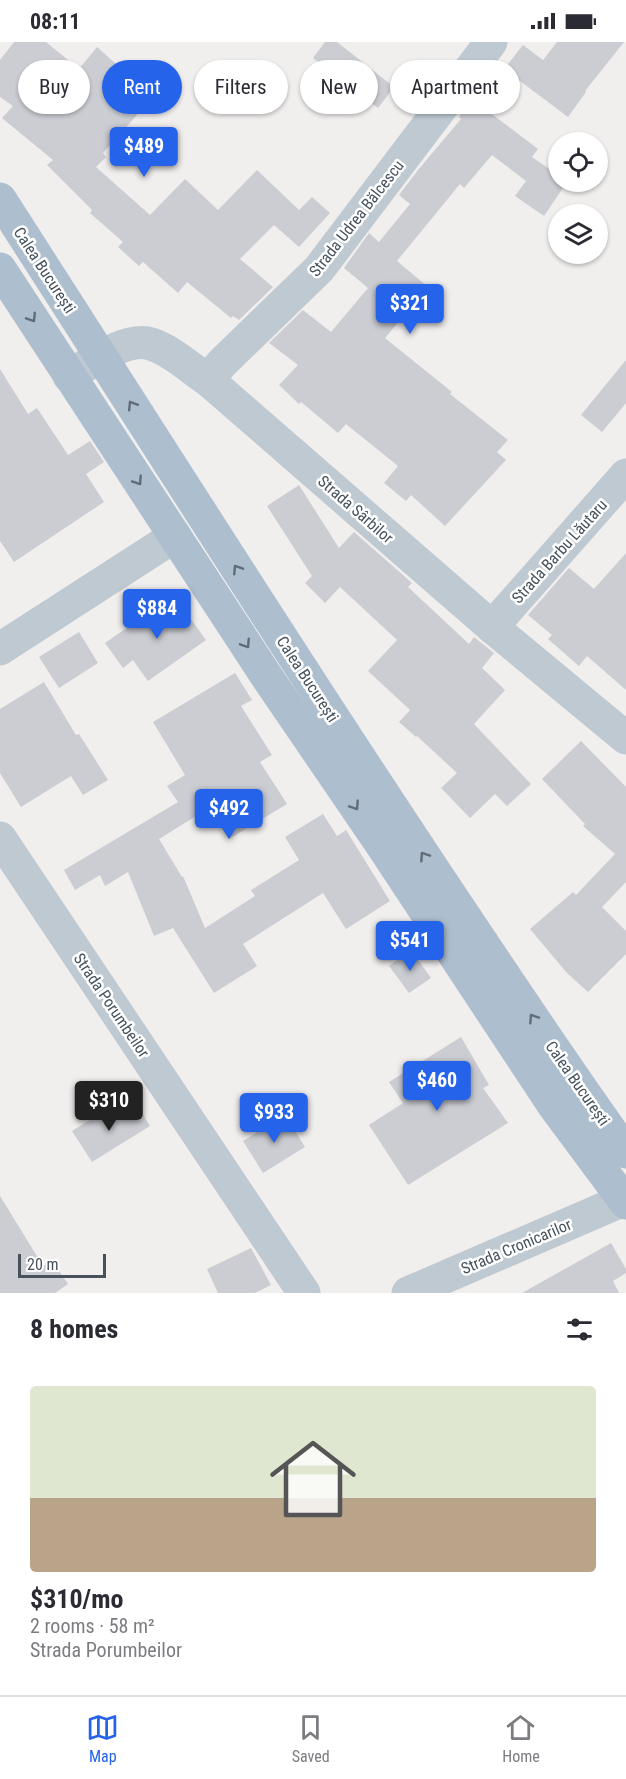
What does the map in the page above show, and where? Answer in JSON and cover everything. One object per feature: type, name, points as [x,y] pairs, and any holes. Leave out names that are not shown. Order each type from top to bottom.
[{"type":"main road","name":"Calea București","points":[[0,199],[279,635],[578,1085],[626,1152]]},
{"type":"main road","name":"Calea București","points":[[0,269],[548,1097],[625,1200]]},
{"type":"street","name":"Strada Udrea Bălcescu","points":[[207,380],[319,269],[491,42]]},
{"type":"street","name":"Strada Sârbilor","points":[[69,376],[129,344],[150,343],[167,352],[207,380],[492,627],[626,738]]},
{"type":"street","name":"Strada Barbu Lăutaru","points":[[492,627],[626,476]]},
{"type":"street","points":[[0,649],[175,536]]},
{"type":"street","name":"Strada Porumbeilor","points":[[0,837],[303,1293]]},
{"type":"street","name":"Strada Cronicarilor","points":[[408,1293],[625,1200]]},
{"type":"building","points":[[14,42],[46,42],[68,60],[18,60],[18,114],[90,114],[90,60],[86,60],[97,47],[112,60],[102,60],[102,114],[138,114],[103,153],[106,157],[96,167],[150,215],[185,179],[218,210],[257,170],[299,210],[312,197],[330,213],[299,247],[274,225],[240,259],[273,287],[239,320],[233,316],[231,318],[187,282],[178,293],[143,262],[139,266],[118,247],[123,242],[90,213],[92,210],[47,165],[53,160],[2,118],[13,106],[0,97],[0,60]]},
{"type":"building","points":[[325,42],[337,42],[360,60],[316,60],[313,58]]},
{"type":"building","points":[[557,42],[624,42],[585,91],[568,117],[520,81],[520,60],[511,60],[523,45],[543,60]]},
{"type":"building","points":[[378,74],[390,84],[390,92],[378,108]]},
{"type":"building","points":[[461,114],[492,114],[538,149],[532,157],[548,168],[548,192],[560,192],[552,204],[548,204],[548,210],[544,216],[515,196],[526,181],[492,155],[464,188],[460,184],[397,261],[428,287],[385,338],[508,440],[497,452],[506,460],[445,526],[411,495],[406,501],[384,483],[398,466],[346,424],[338,433],[301,402],[299,404],[279,385],[298,365],[269,343],[303,310],[331,332],[368,288],[344,268],[369,233],[379,242],[410,204],[399,195],[461,119],[459,117]]},
{"type":"building","points":[[626,360],[626,403],[602,432],[581,415]]},
{"type":"building","points":[[0,369],[28,414],[37,408],[68,455],[90,441],[104,462],[86,474],[104,502],[14,562],[0,541]]},
{"type":"building","points":[[299,485],[339,548],[354,532],[412,583],[408,587],[469,644],[474,637],[494,653],[482,668],[505,690],[474,724],[531,784],[507,806],[495,794],[470,818],[441,788],[457,773],[399,722],[410,710],[368,671],[397,640],[340,587],[325,603],[305,583],[312,576],[267,506]]},
{"type":"building","points":[[626,553],[626,690],[587,656],[579,666],[548,639],[552,635],[528,615],[569,568],[594,589]]},
{"type":"building","points":[[164,602],[170,611],[180,604],[206,640],[148,681],[133,660],[123,668],[105,643]]},
{"type":"building","points":[[79,632],[98,663],[59,688],[39,657]]},
{"type":"building","points":[[235,673],[252,700],[241,706],[272,755],[260,762],[287,804],[229,839],[209,808],[159,839],[183,876],[205,928],[255,896],[251,890],[299,860],[285,837],[323,814],[337,836],[346,830],[390,901],[346,929],[323,893],[243,944],[257,966],[214,993],[173,928],[154,936],[128,872],[105,886],[100,875],[75,890],[64,870],[178,802],[167,786],[185,775],[153,722]]},
{"type":"building","points":[[44,682],[76,735],[79,734],[108,780],[83,795],[71,776],[21,807],[0,773],[0,709]]},
{"type":"building","points":[[581,741],[626,787],[626,882],[602,907],[626,931],[626,954],[588,992],[567,973],[530,929],[573,892],[576,895],[615,854],[583,826],[585,824],[542,779]]},
{"type":"building","points":[[411,950],[431,978],[409,993],[389,966]]},
{"type":"building","points":[[461,1037],[489,1085],[483,1088],[508,1123],[408,1185],[369,1125],[403,1103],[389,1082]]},
{"type":"building","points":[[138,1106],[150,1126],[92,1162],[72,1131],[104,1111],[111,1122]]},
{"type":"building","points":[[285,1115],[305,1147],[263,1173],[243,1141]]},
{"type":"building","points":[[0,1196],[43,1266],[52,1260],[68,1284],[55,1293],[0,1293]]},
{"type":"building","points":[[611,1243],[626,1269],[626,1273],[613,1281],[619,1293],[522,1293]]},
{"type":"building","points":[[251,1248],[271,1285],[255,1293],[218,1293],[207,1269]]}]
